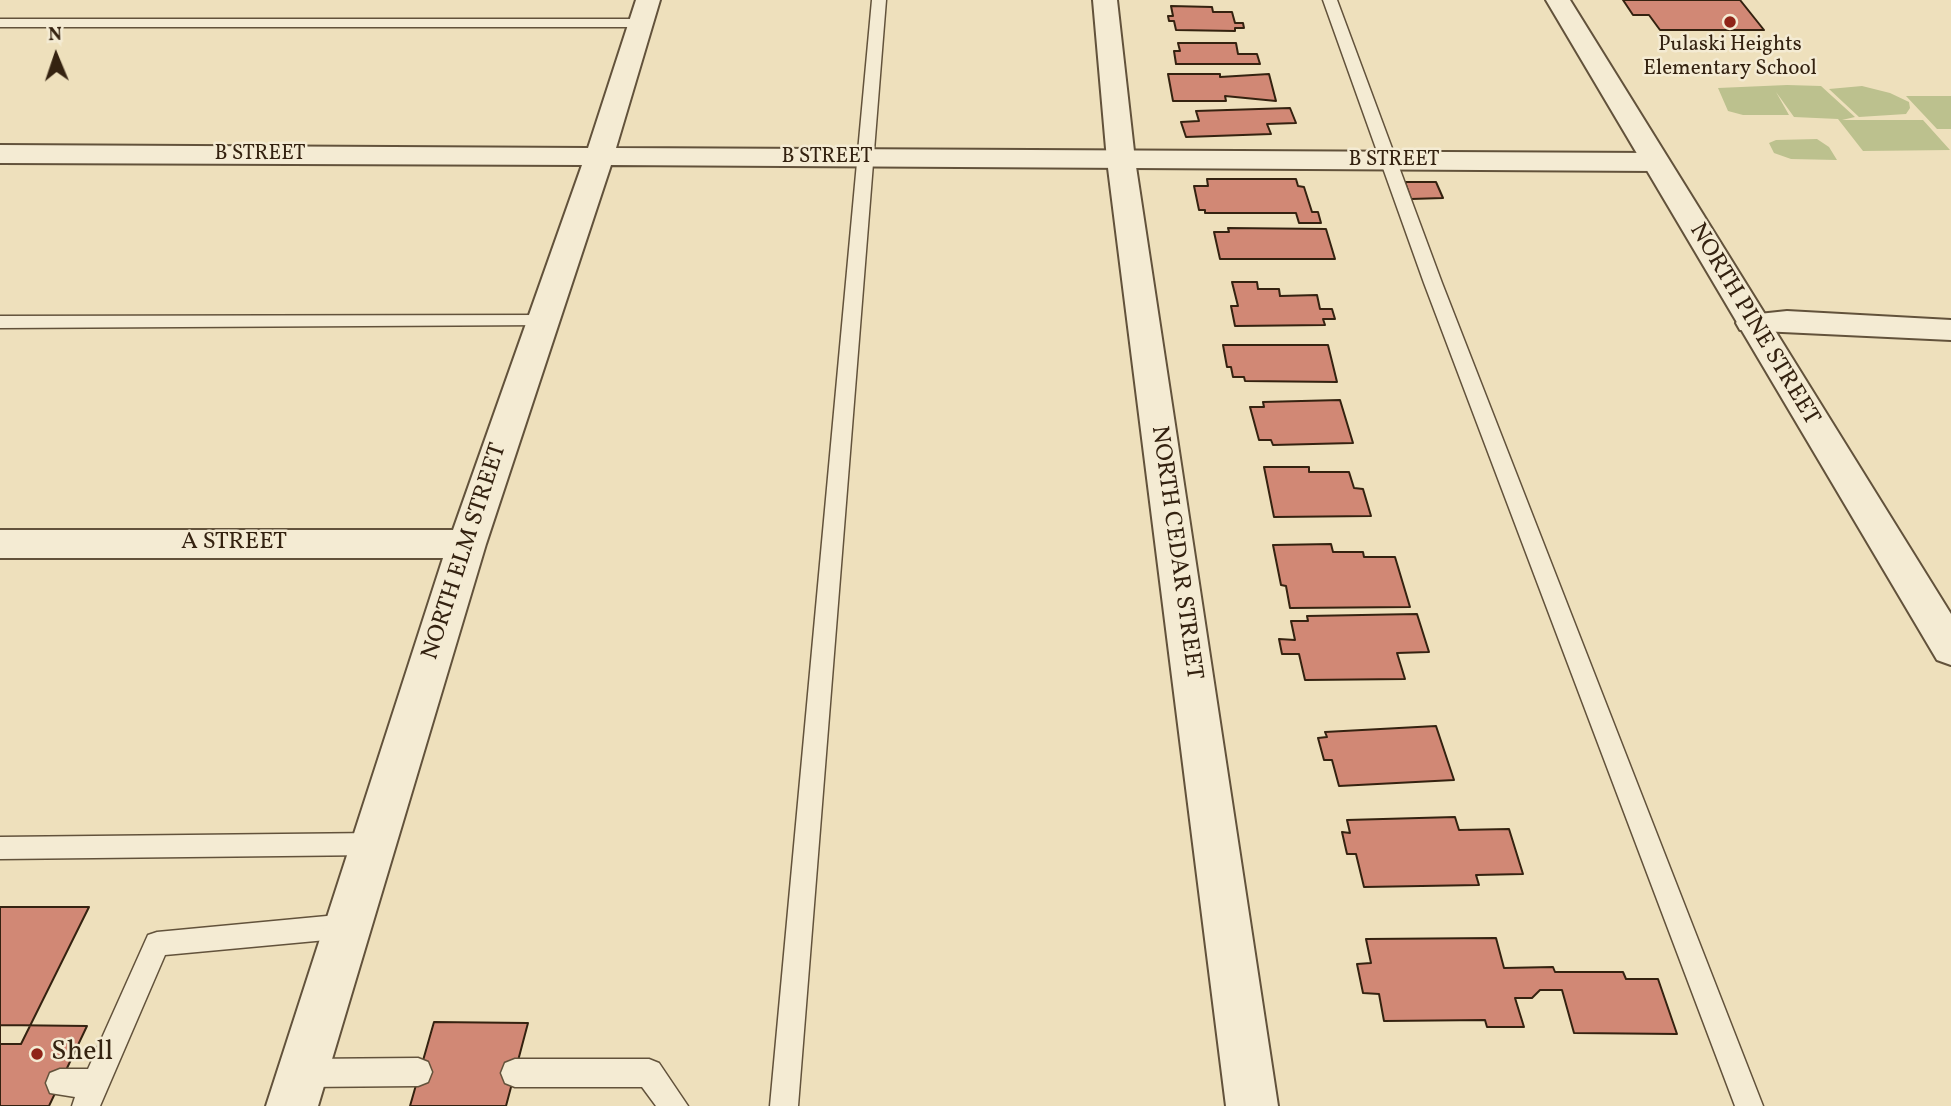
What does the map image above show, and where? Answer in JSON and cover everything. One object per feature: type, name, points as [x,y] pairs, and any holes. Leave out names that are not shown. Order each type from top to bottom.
[{"type":"street","name":"NORTH CEDAR STREET","points":[[1105,0],[1121,160],[1252,1106]]},
{"type":"street","name":"NORTH PINE STREET","points":[[1558,0],[1951,649]]},
{"type":"street","name":"NORTH ELM STREET","points":[[298,1090],[467,544],[541,321],[600,156],[643,12]]},
{"type":"street","name":"B STREET","points":[[0,154],[1654,162]]},
{"type":"street","points":[[1752,323],[1787,321],[1951,330]]},
{"type":"street","name":"A STREET","points":[[0,544],[467,544]]},
{"type":"lane","points":[[783,1106],[879,0]]},
{"type":"lane","points":[[1330,0],[1387,160],[1749,1106]]},
{"type":"lane","points":[[0,23],[643,12]]},
{"type":"lane","points":[[0,322],[541,321]]},
{"type":"lane","points":[[0,848],[376,844]]},
{"type":"lane","points":[[60,1083],[91,1095],[157,944],[348,926]]},
{"type":"lane","points":[[298,1090],[418,1072]]},
{"type":"lane","points":[[515,1073],[649,1073],[674,1106]]},
{"type":"green space","points":[[1821,86],[1855,117],[1842,120],[1923,120],[1950,150],[1863,151],[1838,119],[1794,117],[1776,92],[1789,115],[1743,115],[1728,111],[1718,88]]},
{"type":"green space","points":[[1862,86],[1890,93],[1909,102],[1910,108],[1906,114],[1859,117],[1829,89]]},
{"type":"green space","points":[[1906,96],[1951,96],[1951,129],[1937,129]]},
{"type":"green space","points":[[1817,139],[1829,147],[1837,160],[1791,159],[1774,153],[1769,143],[1776,140]]},
{"type":"building","points":[[1623,0],[1740,0],[1764,30],[1660,30],[1649,15],[1633,15]]},
{"type":"building","points":[[1171,6],[1212,7],[1213,12],[1232,12],[1235,23],[1243,23],[1244,28],[1235,28],[1235,31],[1176,30],[1174,21],[1169,21],[1168,16],[1173,16]]},
{"type":"building","points":[[1178,43],[1236,43],[1238,54],[1257,54],[1260,64],[1176,64],[1174,51],[1180,51]]},
{"type":"building","points":[[1168,74],[1220,74],[1220,77],[1269,74],[1276,101],[1225,96],[1226,101],[1173,101]]},
{"type":"building","points":[[1290,108],[1296,123],[1267,124],[1271,134],[1186,137],[1181,122],[1199,121],[1196,111]]},
{"type":"building","points":[[1207,179],[1296,179],[1298,186],[1304,187],[1312,212],[1318,212],[1321,223],[1299,223],[1296,213],[1205,213],[1205,210],[1199,210],[1194,186],[1208,186]]},
{"type":"building","points":[[1405,182],[1436,182],[1443,198],[1411,199]]},
{"type":"building","points":[[1228,228],[1326,229],[1335,259],[1220,259],[1214,232],[1229,232]]},
{"type":"building","points":[[1232,282],[1257,282],[1258,289],[1279,289],[1280,296],[1317,295],[1320,309],[1332,309],[1335,319],[1323,319],[1325,325],[1235,326],[1231,306],[1238,306]]},
{"type":"building","points":[[1223,345],[1328,345],[1337,382],[1245,381],[1244,377],[1233,377],[1231,367],[1227,367]]},
{"type":"building","points":[[1340,400],[1353,443],[1273,445],[1271,440],[1259,440],[1250,407],[1264,407],[1263,402]]},
{"type":"building","points":[[1264,467],[1309,467],[1309,472],[1349,472],[1354,488],[1363,489],[1371,516],[1274,517]]},
{"type":"building","points":[[1331,544],[1333,552],[1363,552],[1364,557],[1395,557],[1410,607],[1290,608],[1286,586],[1281,585],[1273,545]]},
{"type":"building","points":[[1417,614],[1429,652],[1397,653],[1405,679],[1305,680],[1299,654],[1282,654],[1279,639],[1295,640],[1291,621],[1308,621],[1307,616]]},
{"type":"building","points":[[1436,726],[1454,780],[1339,786],[1332,760],[1324,760],[1318,738],[1327,737],[1325,732]]},
{"type":"building","points":[[1455,817],[1459,830],[1509,829],[1523,874],[1476,875],[1479,885],[1364,887],[1356,854],[1347,854],[1342,832],[1350,833],[1347,820]]},
{"type":"building","points":[[0,907],[89,907],[21,1044],[0,1044]]},
{"type":"building","points":[[1496,938],[1504,968],[1553,967],[1555,972],[1623,972],[1626,979],[1658,979],[1677,1034],[1574,1033],[1562,990],[1540,990],[1532,998],[1515,998],[1524,1027],[1487,1027],[1485,1020],[1384,1021],[1379,994],[1363,993],[1357,964],[1371,963],[1366,939]]},
{"type":"building","points":[[434,1022],[528,1023],[506,1106],[410,1106]]},
{"type":"building","name":"Shell","points":[[0,1025],[87,1026],[49,1106],[0,1106]]},
{"type":"place","name":"Pulaski Heights Elementary School","points":[[1730,22]]},
{"type":"place","name":"Shell","points":[[37,1054]]}]
